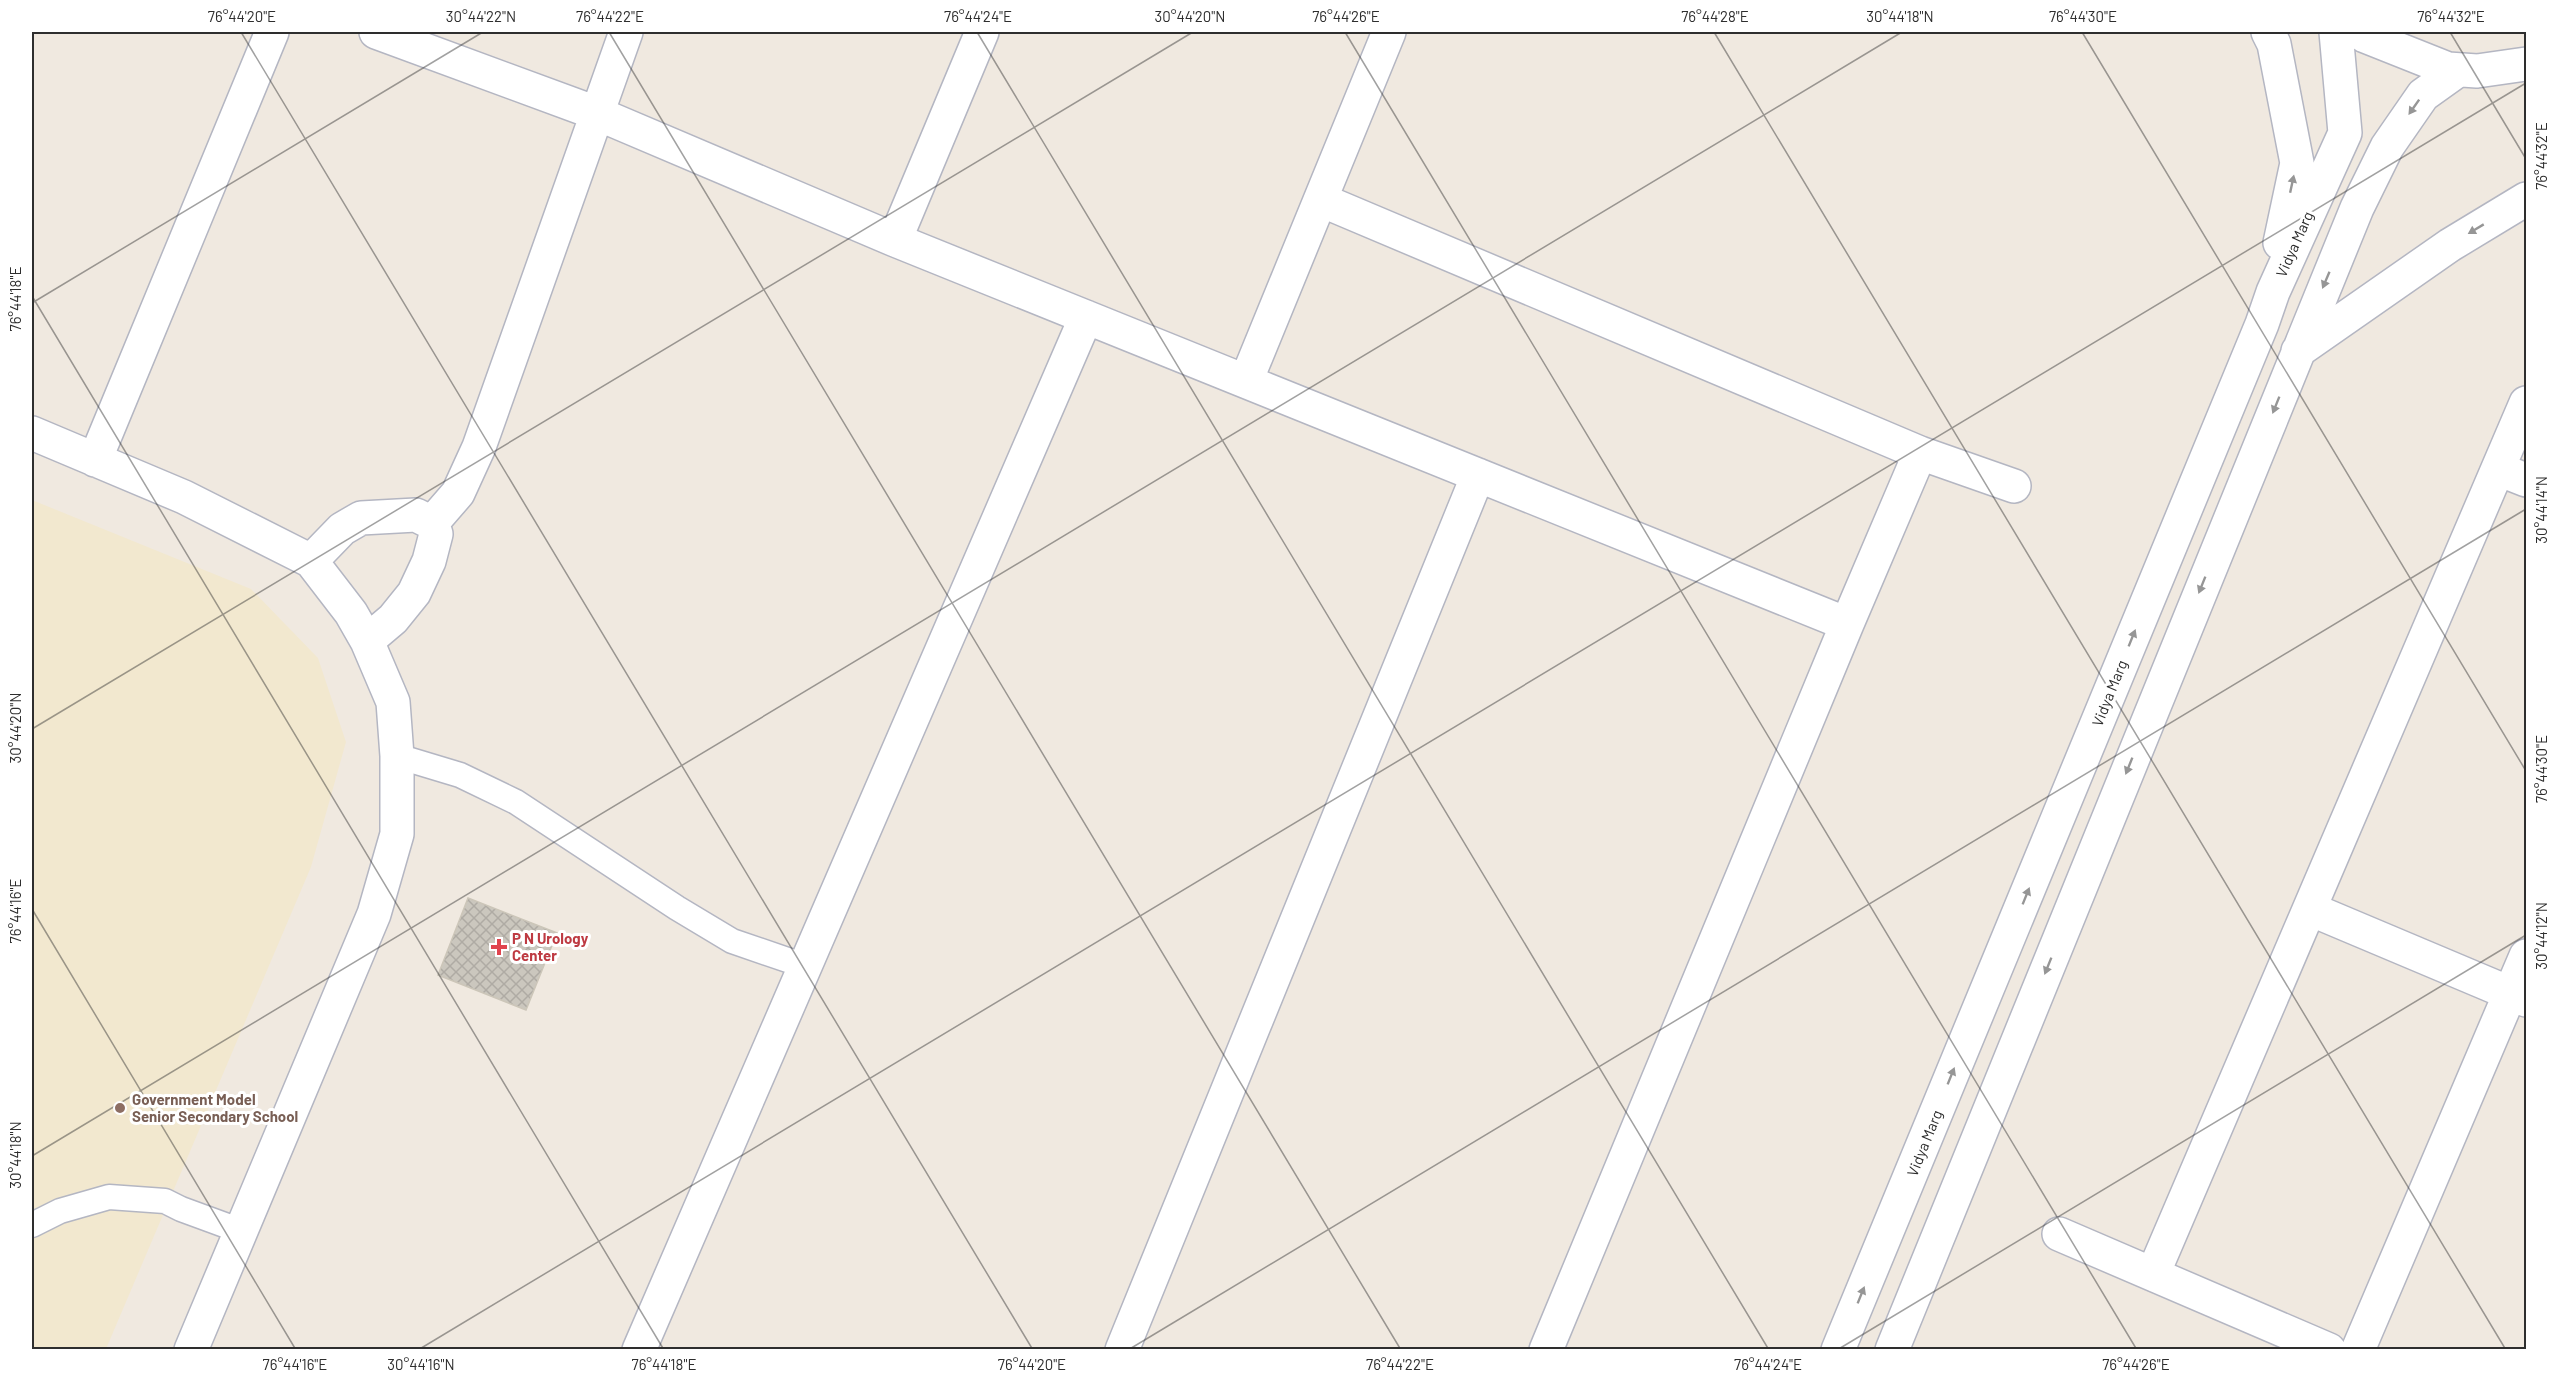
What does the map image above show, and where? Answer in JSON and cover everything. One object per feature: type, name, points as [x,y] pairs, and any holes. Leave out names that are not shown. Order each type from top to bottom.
[{"type":"street","points":[[95,460],[272,32]]},
{"type":"street","points":[[376,32],[596,113],[895,240],[1847,624]]},
{"type":"street","points":[[432,523],[458,493],[479,447],[626,32]]},
{"type":"street","points":[[895,240],[982,32]]},
{"type":"street","points":[[1246,381],[1389,32]]},
{"type":"street","points":[[2262,324],[2297,163],[2274,44],[2268,32]]},
{"type":"street","name":"Vidya Marg","points":[[1838,1350],[2262,324],[2273,292],[2344,133],[2336,32]]},
{"type":"street","points":[[2359,32],[2448,69],[2477,71],[2526,64]]},
{"type":"street","points":[[1892,1350],[2357,208],[2387,147],[2423,95],[2458,70]]},
{"type":"street","points":[[2298,351],[2450,245],[2526,199]]},
{"type":"street","points":[[1321,200],[1920,453],[2014,486]]},
{"type":"street","points":[[639,1350],[1086,317]]},
{"type":"street","points":[[2153,1274],[2310,909],[2512,474],[2526,403]]},
{"type":"street","points":[[32,433],[184,497],[311,561],[351,614],[367,641],[393,702],[397,756],[397,834],[374,914],[191,1350]]},
{"type":"street","points":[[1546,1350],[1920,453]]},
{"type":"street","points":[[1122,1350],[1478,475]]},
{"type":"street","points":[[311,561],[342,529],[362,518],[416,514],[432,523],[436,534],[429,561],[414,592],[393,619],[367,641]]},
{"type":"street","points":[[2310,909],[2519,996]]},
{"type":"street","points":[[2358,1350],[2519,996],[2526,956]]},
{"type":"street","points":[[2059,1234],[2153,1274],[2270,1338],[2329,1350]]},
{"type":"lane","points":[[397,756],[460,775],[516,802],[677,908],[732,941],[805,966]]},
{"type":"lane","points":[[32,1225],[60,1211],[110,1197],[165,1201],[241,1231]]},
{"type":"shaded area","name":"Government Model Senior Secondary School","points":[[32,500],[251,589],[318,658],[346,742],[311,867],[106,1349],[32,1349]]},
{"type":"building","points":[[468,898],[557,933],[526,1010],[438,975]]},
{"type":"place","name":"P N Urology Center","points":[[499,947]]},
{"type":"place","name":"Government Model Senior Secondary School","points":[[120,1108]]}]
